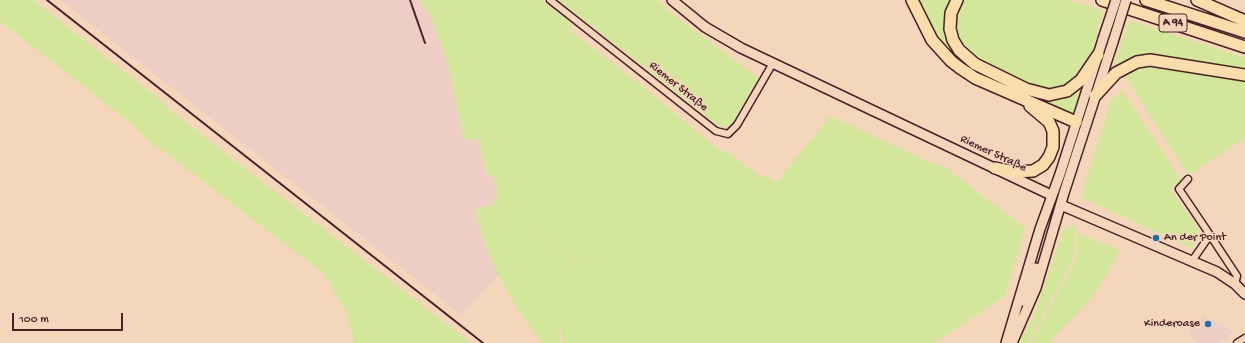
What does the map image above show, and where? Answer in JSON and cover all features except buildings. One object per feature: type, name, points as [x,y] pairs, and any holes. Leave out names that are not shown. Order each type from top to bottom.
[{"type":"highway","points":[[912,0],[932,40],[951,62],[975,78],[1076,122]]},
{"type":"highway","points":[[957,0],[951,13],[950,24],[953,40],[959,50],[975,64],[1026,89],[1049,95],[1067,91],[1081,80],[1098,56]]},
{"type":"highway","name":"A 94","points":[[1102,0],[1245,47]]},
{"type":"highway","name":"A 94","points":[[1146,0],[1245,32]]},
{"type":"highway","points":[[1196,0],[1245,22]]},
{"type":"highway","points":[[1095,96],[1116,73],[1137,62],[1150,60],[1245,75]]},
{"type":"highway","points":[[995,168],[1014,172],[1033,171],[1040,168],[1047,160],[1053,147],[1053,131],[1049,122],[1019,97]]},
{"type":"street","name":"Riemer Straße","points":[[550,0],[716,131],[728,134],[737,125],[773,63]]},
{"type":"street","name":"Riemer Straße","points":[[672,0],[705,27],[740,48],[995,168],[1054,193]]},
{"type":"street","points":[[1006,343],[1023,280],[1054,193],[1116,0]]},
{"type":"street","points":[[1012,343],[1036,288],[1088,117],[1126,0]]},
{"type":"street","points":[[1076,122],[1088,117]]},
{"type":"street","points":[[1054,193],[1069,178]]},
{"type":"street","points":[[1188,179],[1179,189],[1237,276],[1235,284]]},
{"type":"street","points":[[1054,193],[1061,205],[1217,272],[1235,284],[1245,294]]},
{"type":"street","points":[[1010,329],[1036,268],[1055,209],[1061,205]]},
{"type":"street","points":[[1192,262],[1210,235]]},
{"type":"street","points":[[1237,343],[1245,338]]},
{"type":"shaded area","points":[[60,0],[419,0],[432,19],[448,64],[464,140],[478,138],[487,176],[493,175],[498,197],[495,204],[477,208],[476,215],[484,241],[498,275],[461,315]]},
{"type":"shaded area","name":"Kinderoase","points":[[1203,316],[1234,332],[1220,343],[1197,343],[1189,334]]},
{"type":"green space","points":[[0,0],[33,0],[159,99],[172,112],[471,343],[354,343],[346,312],[324,274],[178,162],[148,141],[133,125],[0,21]]},
{"type":"green space","points":[[419,0],[540,0],[568,20],[572,25],[572,28],[569,30],[636,81],[719,150],[729,153],[762,178],[765,175],[776,183],[830,116],[931,163],[944,166],[1025,228],[1005,296],[934,343],[563,343],[561,329],[559,330],[560,343],[542,343],[520,313],[508,293],[498,275],[484,241],[476,215],[476,209],[495,204],[493,198],[498,196],[493,175],[487,176],[478,138],[464,140],[448,64],[432,19]],"holes":[[[517,219],[575,261],[574,267],[573,261]]]},
{"type":"green space","points":[[559,0],[658,0],[667,10],[759,78],[731,125],[720,127]]},
{"type":"green space","points":[[917,0],[952,0],[945,17],[945,37],[958,56],[965,63],[979,70],[1045,98],[1087,79],[1075,113],[1068,113],[978,73],[955,58],[939,42]]},
{"type":"green space","points":[[962,0],[1069,0],[1103,11],[1091,55],[1079,76],[1061,89],[1042,90],[1014,79],[1010,73],[1000,72],[973,57],[960,46],[954,27],[955,13]]},
{"type":"green space","points":[[1129,20],[1245,58],[1245,70],[1169,58],[1120,67],[1115,61]]},
{"type":"green space","points":[[1153,66],[1245,81],[1245,138],[1188,175],[1123,73],[1135,68]]},
{"type":"green space","points":[[1122,90],[1182,181],[1170,189],[1199,230],[1191,248],[1081,197],[1111,102]]},
{"type":"green space","points":[[1076,226],[1073,259],[1028,343],[1019,343],[1033,318],[1064,228]]},
{"type":"green space","points":[[1077,233],[1120,250],[1091,298],[1048,343],[1030,343],[1076,259]]},
{"type":"railway","points":[[47,0],[483,343]]},
{"type":"railway","points":[[410,0],[425,43]]},
{"type":"place","name":"An der Point","points":[[1156,238]]},
{"type":"place","name":"Kinderoase","points":[[1208,324]]}]
